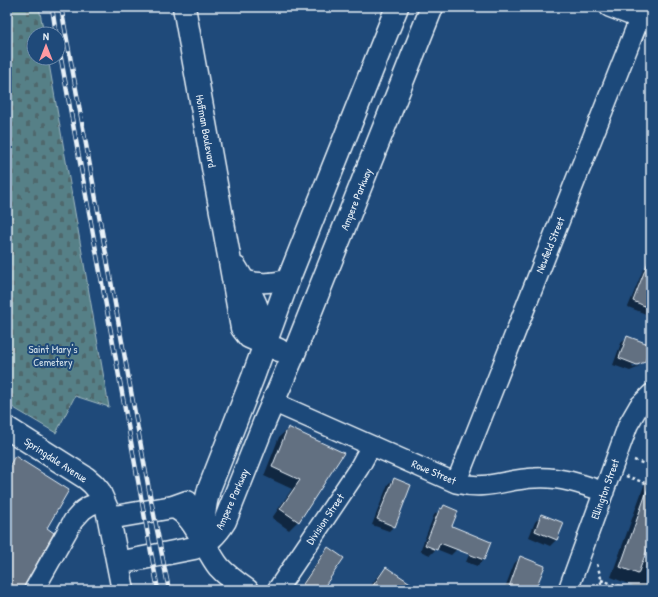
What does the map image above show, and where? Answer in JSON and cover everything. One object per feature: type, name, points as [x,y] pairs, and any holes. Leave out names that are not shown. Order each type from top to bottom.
[{"type":"street","name":"Hoffman Boulevard","points":[[184,7],[242,328],[249,337],[293,356]]},
{"type":"street","name":"Ampere Parkway","points":[[204,544],[203,524],[209,489],[266,344],[289,278],[397,7]]},
{"type":"street","name":"Ampere Parkway","points":[[204,544],[217,533],[225,521],[293,356],[432,7]]},
{"type":"street","points":[[609,7],[645,16]]},
{"type":"street","name":"Newfield Street","points":[[456,482],[645,16]]},
{"type":"street","name":"Hoffman Boulevard","points":[[228,256],[244,280],[260,314],[266,344]]},
{"type":"street","points":[[244,280],[267,284],[289,278]]},
{"type":"street","name":"Ellington Street","points":[[568,590],[633,415],[651,394]]},
{"type":"street","name":"Rowe Street","points":[[273,402],[456,482],[476,486],[488,486],[525,479],[548,478],[574,482],[604,492]]},
{"type":"street","name":"Springdale Avenue","points":[[8,431],[94,484],[107,509],[123,590]]},
{"type":"street","name":"Division Street","points":[[277,590],[359,468],[371,446]]},
{"type":"street","points":[[34,590],[77,515],[90,506],[107,509],[173,507],[194,499],[209,489]]},
{"type":"street","points":[[173,507],[177,508],[187,517],[219,567],[233,580],[248,590]]},
{"type":"street","points":[[118,563],[185,551],[204,544]]},
{"type":"path","points":[[632,459],[650,466]]},
{"type":"path","points":[[626,476],[651,486]]},
{"type":"path","points":[[596,561],[600,570],[601,590]]},
{"type":"path","points":[[601,580],[630,590]]},
{"type":"green space","name":"Saint Mary's Cemetery","points":[[7,7],[39,7],[43,26],[26,26],[26,66],[49,66],[109,407],[75,396],[56,433],[7,404]]},
{"type":"building","points":[[650,257],[651,296],[647,307],[633,301]]},
{"type":"building","points":[[627,336],[651,345],[645,362],[637,365],[619,358]]},
{"type":"building","points":[[288,427],[344,453],[299,522],[280,509],[300,480],[272,467]]},
{"type":"building","points":[[15,456],[69,490],[47,528],[54,533],[22,590],[7,590],[7,470]]},
{"type":"building","points":[[394,478],[411,485],[395,527],[377,519]]},
{"type":"building","points":[[649,485],[651,486],[651,539],[638,574],[620,567]]},
{"type":"building","points":[[444,505],[458,511],[452,526],[491,542],[484,560],[440,543],[437,550],[425,545],[440,508],[442,509]]},
{"type":"building","points":[[541,514],[564,523],[557,540],[535,531]]},
{"type":"building","points":[[328,547],[344,558],[322,590],[299,590]]},
{"type":"building","points":[[520,556],[545,566],[535,590],[508,590]]},
{"type":"building","points":[[386,567],[421,590],[370,590]]},
{"type":"railway","points":[[52,7],[55,26]]},
{"type":"railway","points":[[61,7],[149,490],[169,590]]},
{"type":"railway","points":[[62,66],[158,590]]}]
